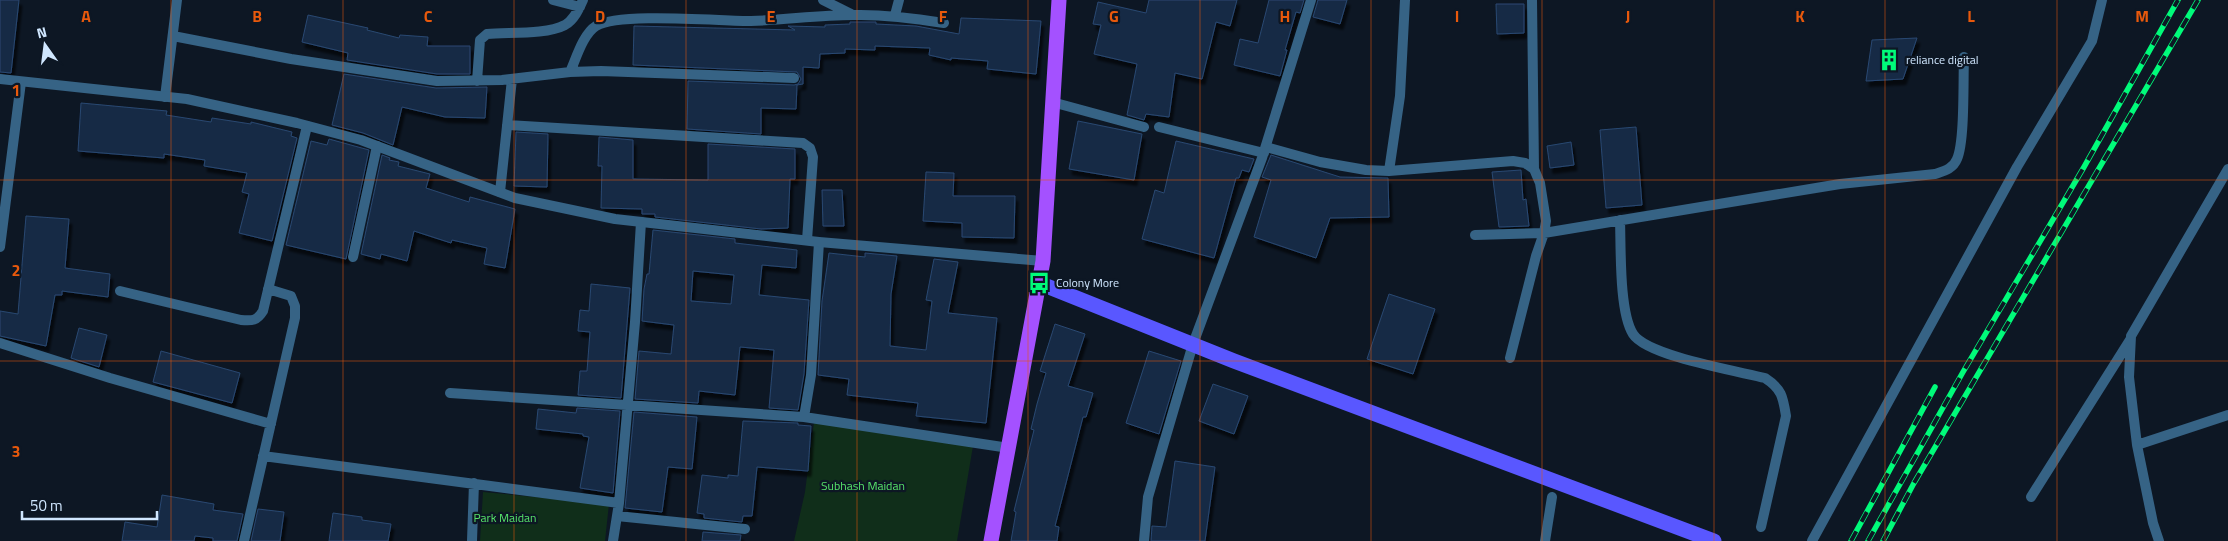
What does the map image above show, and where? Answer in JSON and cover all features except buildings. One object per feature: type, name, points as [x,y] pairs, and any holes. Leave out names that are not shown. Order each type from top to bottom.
[{"type":"highway","points":[[991,541],[1043,261],[1059,0]]},
{"type":"main road","points":[[1039,283],[1234,361],[1714,541]]},
{"type":"street","points":[[165,97],[177,0]]},
{"type":"street","points":[[477,81],[480,40],[487,34],[556,28],[573,19],[582,4],[553,0]]},
{"type":"street","points":[[823,0],[854,15]]},
{"type":"street","points":[[895,15],[899,0]]},
{"type":"street","points":[[1144,541],[1148,497],[1193,344],[1265,150],[1311,0]]},
{"type":"street","points":[[1389,171],[1400,96],[1406,0]]},
{"type":"street","points":[[1510,358],[1546,221],[1540,183],[1534,169],[1532,0]]},
{"type":"street","points":[[1812,541],[2017,167],[2092,41],[2102,0]]},
{"type":"street","points":[[570,72],[586,38],[595,26],[610,21],[630,19],[780,20],[854,15],[895,15],[944,23]]},
{"type":"street","points":[[172,36],[385,75],[437,82],[512,79],[570,72],[676,72],[794,78]]},
{"type":"street","points":[[1475,235],[1544,233],[1840,184],[1935,174],[1950,169],[1957,160],[1960,143],[1964,57]]},
{"type":"street","points":[[0,79],[187,99],[307,126],[376,146],[515,198],[606,217],[819,242],[1043,261]]},
{"type":"street","points":[[500,192],[512,79]]},
{"type":"street","points":[[0,247],[22,82]]},
{"type":"street","points":[[1052,102],[1144,127]]},
{"type":"street","points":[[507,125],[803,143],[810,148],[813,157],[807,240]]},
{"type":"street","points":[[120,291],[252,321],[259,317],[263,311],[307,126]]},
{"type":"street","points":[[1160,127],[1342,167],[1389,171],[1513,161],[1525,163],[1534,169]]},
{"type":"street","points":[[353,257],[376,146]]},
{"type":"street","points":[[2031,496],[2131,340],[2156,290],[2228,169]]},
{"type":"street","points":[[1620,220],[1624,307],[1633,335],[1644,344],[1662,353],[1765,378],[1777,386],[1784,398],[1786,416],[1761,527]]},
{"type":"street","points":[[614,541],[619,503],[641,222]]},
{"type":"street","points":[[804,417],[811,375],[819,242]]},
{"type":"street","points":[[244,541],[295,318],[295,306],[291,296],[268,289]]},
{"type":"street","points":[[2131,340],[2129,377],[2136,445],[2153,523],[2160,541]]},
{"type":"street","points":[[0,343],[110,378],[271,424]]},
{"type":"street","points":[[450,393],[804,417],[1009,448]]},
{"type":"street","points":[[2136,445],[2228,415]]},
{"type":"street","points":[[263,456],[619,503]]},
{"type":"street","points":[[472,541],[474,483]]},
{"type":"street","points":[[1545,541],[1552,498]]},
{"type":"street","points":[[617,516],[745,528]]},
{"type":"green space","name":"Subhash Maidan","points":[[814,422],[973,446],[957,541],[794,541],[805,492]]},
{"type":"green space","name":"Park Maidan","points":[[483,492],[609,504],[605,541],[480,541]]},
{"type":"railway","points":[[1868,541],[1963,372],[2084,167],[2178,0]]},
{"type":"railway","points":[[1883,541],[1914,483],[2198,0]]},
{"type":"railway","points":[[1851,541],[1935,387]]},
{"type":"place","name":"reliance digital","points":[[1889,60]]},
{"type":"place","name":"Colony More","points":[[1039,283]]}]
